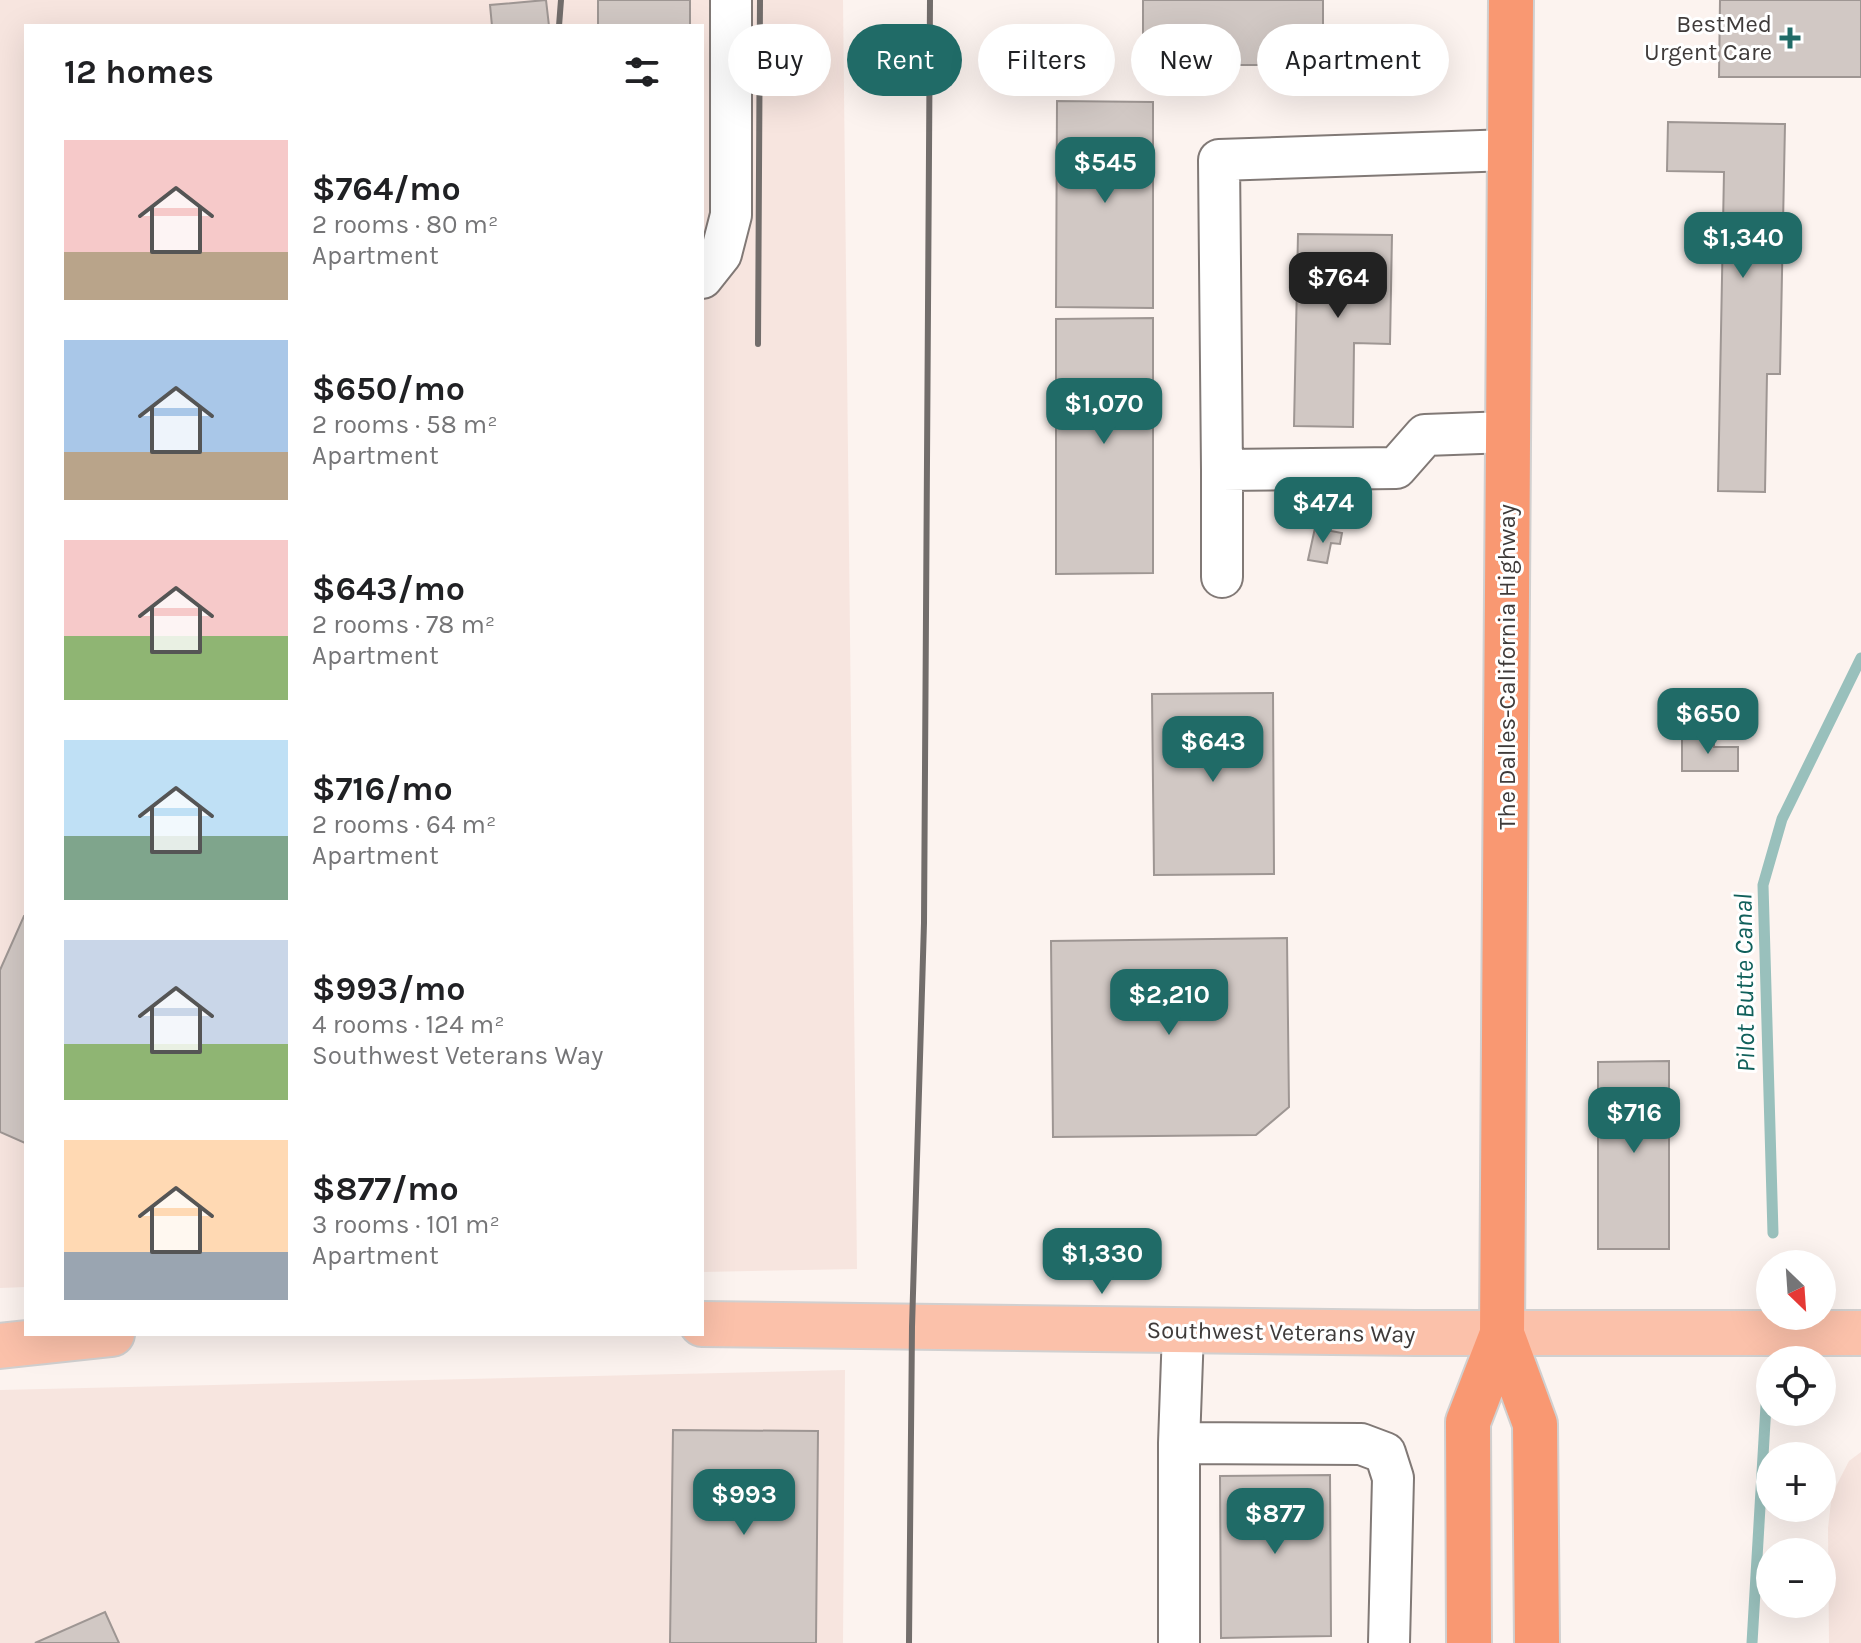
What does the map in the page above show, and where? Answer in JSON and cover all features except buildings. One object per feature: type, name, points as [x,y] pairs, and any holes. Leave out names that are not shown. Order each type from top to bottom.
[{"type":"highway","name":"The Dalles-California Highway","points":[[1511,0],[1502,1334],[1535,1424],[1537,1643]]},
{"type":"highway","name":"The Dalles-California Highway","points":[[1469,1643],[1468,1422],[1502,1334]]},
{"type":"main road","name":"Southwest Veterans Way","points":[[704,1324],[1502,1334],[1861,1333]]},
{"type":"main road","points":[[0,1346],[93,1336]]},
{"type":"lane","points":[[704,275],[721,254],[731,215],[731,0]]},
{"type":"lane","points":[[1222,577],[1219,160],[1510,150]]},
{"type":"lane","points":[[1222,470],[1396,468],[1425,435],[1508,432]]},
{"type":"lane","points":[[1179,1643],[1179,1443],[1183,1331]]},
{"type":"lane","points":[[1179,1443],[1361,1444],[1385,1453],[1393,1478],[1389,1643]]},
{"type":"shaded area","points":[[0,0],[843,0],[857,1269],[704,1272],[704,24],[24,24],[24,1287],[0,1288]]},
{"type":"shaded area","points":[[845,1370],[843,1643],[0,1643],[0,1390]]},
{"type":"shaded area","points":[[1861,1452],[1861,1643],[1829,1643],[1829,1618],[1836,1618],[1836,1538],[1828,1538],[1828,1528],[1829,1522],[1836,1522],[1836,1486],[1849,1461]]},
{"type":"waterway","name":"Pilot Butte Canal","points":[[1773,1233],[1763,885],[1782,819],[1861,658]]},
{"type":"waterway","name":"Pilot Butte Canal","points":[[1752,1643],[1765,1426]]},
{"type":"railway","points":[[559,24],[561,0]]},
{"type":"railway","points":[[758,344],[760,0]]},
{"type":"railway","points":[[909,1643],[912,1327],[924,923],[930,0]]},
{"type":"place","name":"BestMed Urgent Care","points":[[1790,38]]}]
